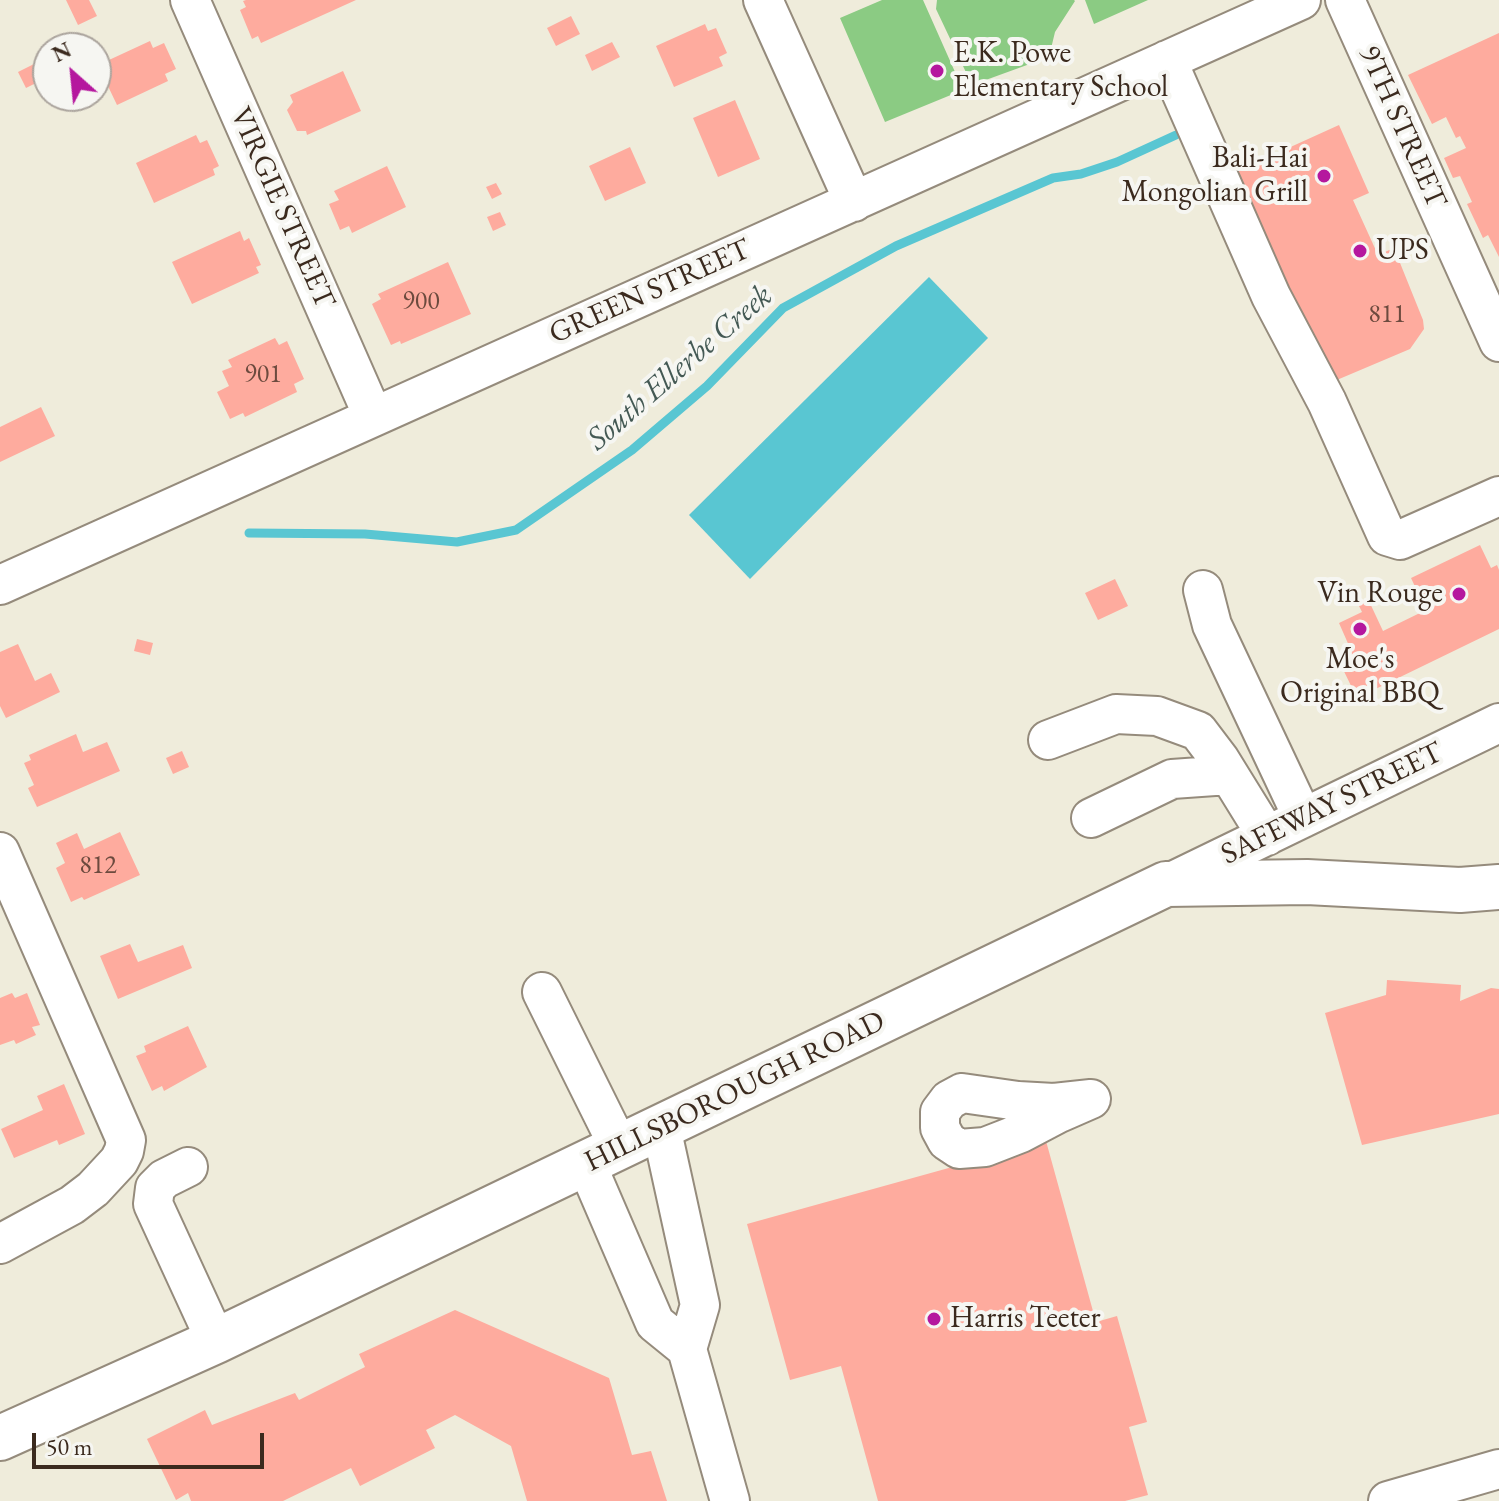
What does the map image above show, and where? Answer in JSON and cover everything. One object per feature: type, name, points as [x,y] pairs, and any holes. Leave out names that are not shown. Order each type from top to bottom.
[{"type":"main road","name":"HILLSBOROUGH ROAD","points":[[0,1438],[216,1341],[1166,884],[1307,882],[1460,890],[1499,887]]},
{"type":"street","name":"VIRGIE STREET","points":[[190,0],[373,416]]},
{"type":"street","points":[[763,0],[854,202]]},
{"type":"street","name":"GREEN STREET","points":[[0,585],[1301,0]]},
{"type":"street","name":"9TH STREET","points":[[1345,0],[1499,342]]},
{"type":"street","points":[[1167,60],[1271,296],[1327,402],[1387,536],[1400,540],[1499,496]]},
{"type":"street","points":[[1203,590],[1212,625],[1303,818]]},
{"type":"street","points":[[1048,740],[1116,714],[1157,716],[1198,731],[1267,836]]},
{"type":"street","name":"SAFEWAY STREET","points":[[1166,884],[1499,723]]},
{"type":"street","points":[[1091,818],[1172,779],[1229,775]]},
{"type":"street","points":[[0,852],[126,1140],[124,1151],[111,1172],[72,1205],[0,1244]]},
{"type":"street","points":[[542,992],[603,1155],[655,1323],[687,1349]]},
{"type":"street","points":[[661,1127],[700,1305],[687,1349],[730,1501]]},
{"type":"street","points":[[188,1167],[164,1179],[155,1188],[153,1204],[216,1341]]},
{"type":"street","points":[[1388,1501],[1499,1469]]},
{"type":"green space","points":[[882,0],[923,0],[963,90],[885,122],[840,18]]},
{"type":"green space","points":[[937,0],[1075,1],[1055,32],[1049,57],[972,85],[936,9]]},
{"type":"green space","points":[[1085,0],[1148,0],[1094,24]]},
{"type":"water","points":[[929,277],[988,338],[750,579],[689,515]]},
{"type":"building","points":[[66,0],[89,0],[97,16],[78,25]]},
{"type":"building","points":[[356,0],[261,43],[258,36],[252,39],[240,10],[246,7],[243,1]]},
{"type":"building","points":[[571,16],[580,34],[556,46],[547,28]]},
{"type":"building","points":[[705,24],[708,31],[716,28],[727,53],[719,57],[723,66],[674,87],[656,46]]},
{"type":"building","points":[[1499,33],[1499,257],[1488,235],[1483,238],[1467,204],[1472,202],[1460,176],[1453,178],[1444,158],[1466,148],[1460,136],[1456,138],[1446,117],[1432,124],[1408,75]]},
{"type":"building","points":[[150,41],[153,48],[164,43],[176,69],[165,74],[168,81],[117,105],[112,95],[112,59]]},
{"type":"building","points":[[612,42],[620,57],[592,71],[585,55]]},
{"type":"building","points":[[32,65],[32,85],[26,88],[18,72]]},
{"type":"building","points":[[343,71],[361,111],[307,135],[306,131],[297,131],[287,110],[293,102],[290,95]]},
{"type":"building","points":[[735,100],[760,159],[718,177],[693,118]]},
{"type":"building","points":[[1339,125],[1369,193],[1353,200],[1378,255],[1394,248],[1424,329],[1410,349],[1325,385],[1231,174]]},
{"type":"building","points":[[196,135],[200,143],[207,140],[219,166],[213,169],[215,175],[154,203],[136,163]]},
{"type":"building","points":[[630,147],[646,183],[605,201],[589,166]]},
{"type":"building","points":[[387,166],[406,207],[352,233],[349,226],[340,230],[329,204],[339,200],[334,191]]},
{"type":"building","points":[[496,183],[502,194],[492,199],[486,187]]},
{"type":"building","points":[[500,212],[506,225],[493,231],[487,217]]},
{"type":"building","points":[[240,231],[244,241],[249,238],[261,265],[256,267],[259,273],[192,304],[172,262]]},
{"type":"building","points":[[448,262],[471,314],[401,344],[400,341],[391,345],[372,304],[381,299],[378,294]]},
{"type":"building","points":[[275,338],[279,345],[287,341],[304,379],[294,384],[297,392],[245,417],[243,413],[230,419],[217,392],[229,386],[222,371],[232,367],[228,360]]},
{"type":"building","points":[[41,407],[55,436],[0,462],[0,427]]},
{"type":"building","points":[[1480,545],[1491,568],[1497,565],[1499,570],[1499,629],[1357,698],[1336,655],[1350,648],[1339,623],[1362,612],[1358,604],[1368,599],[1383,631],[1426,610],[1411,578]]},
{"type":"building","points":[[1115,579],[1128,606],[1098,620],[1085,593]]},
{"type":"building","points":[[137,639],[153,643],[150,655],[134,651]]},
{"type":"building","points":[[18,644],[35,681],[51,673],[60,692],[6,718],[0,706],[0,652]]},
{"type":"building","points":[[76,734],[83,752],[107,742],[120,771],[37,807],[28,788],[34,785],[24,763],[31,760],[29,755]]},
{"type":"building","points":[[182,751],[189,767],[173,774],[166,758]]},
{"type":"building","points":[[120,832],[140,875],[84,900],[82,897],[71,902],[56,868],[65,863],[56,843],[77,833],[84,849]]},
{"type":"building","points":[[130,944],[138,962],[183,945],[192,968],[118,999],[100,956]]},
{"type":"building","points":[[1387,980],[1461,985],[1460,1001],[1491,988],[1499,989],[1499,1114],[1362,1145],[1325,1013],[1386,995]]},
{"type":"building","points":[[12,993],[15,998],[27,993],[40,1025],[32,1027],[36,1035],[16,1044],[14,1040],[0,1045],[0,998]]},
{"type":"building","points":[[188,1026],[207,1067],[164,1091],[162,1086],[152,1091],[136,1056],[146,1052],[144,1046]]},
{"type":"building","points":[[64,1084],[85,1134],[59,1145],[57,1140],[14,1158],[1,1129],[43,1110],[37,1096]]},
{"type":"building","name":"Harris Teeter","points":[[1046,1141],[1096,1322],[1117,1316],[1147,1422],[1129,1427],[1148,1495],[1125,1501],[878,1501],[841,1366],[790,1380],[747,1224]]},
{"type":"building","points":[[455,1310],[609,1378],[632,1455],[651,1451],[667,1501],[527,1501],[511,1446],[455,1415],[426,1430],[435,1448],[360,1486],[351,1468],[283,1501],[191,1501],[188,1493],[176,1500],[147,1439],[205,1410],[212,1425],[295,1393],[299,1400],[365,1367],[359,1354]]},
{"type":"waterway","name":"South Ellerbe Creek","points":[[249,533],[365,534],[457,542],[516,530],[632,450],[707,386],[783,308],[896,246],[1053,178],[1081,174],[1117,162],[1176,135]]},
{"type":"place","name":"E.K. Powe Elementary School","points":[[937,71]]},
{"type":"place","name":"Bali-Hai Mongolian Grill","points":[[1324,176]]},
{"type":"place","name":"UPS","points":[[1360,251]]},
{"type":"place","name":"Vin Rouge","points":[[1459,594]]},
{"type":"place","name":"Moe's Original BBQ","points":[[1360,629]]},
{"type":"place","name":"Harris Teeter","points":[[934,1319]]}]
